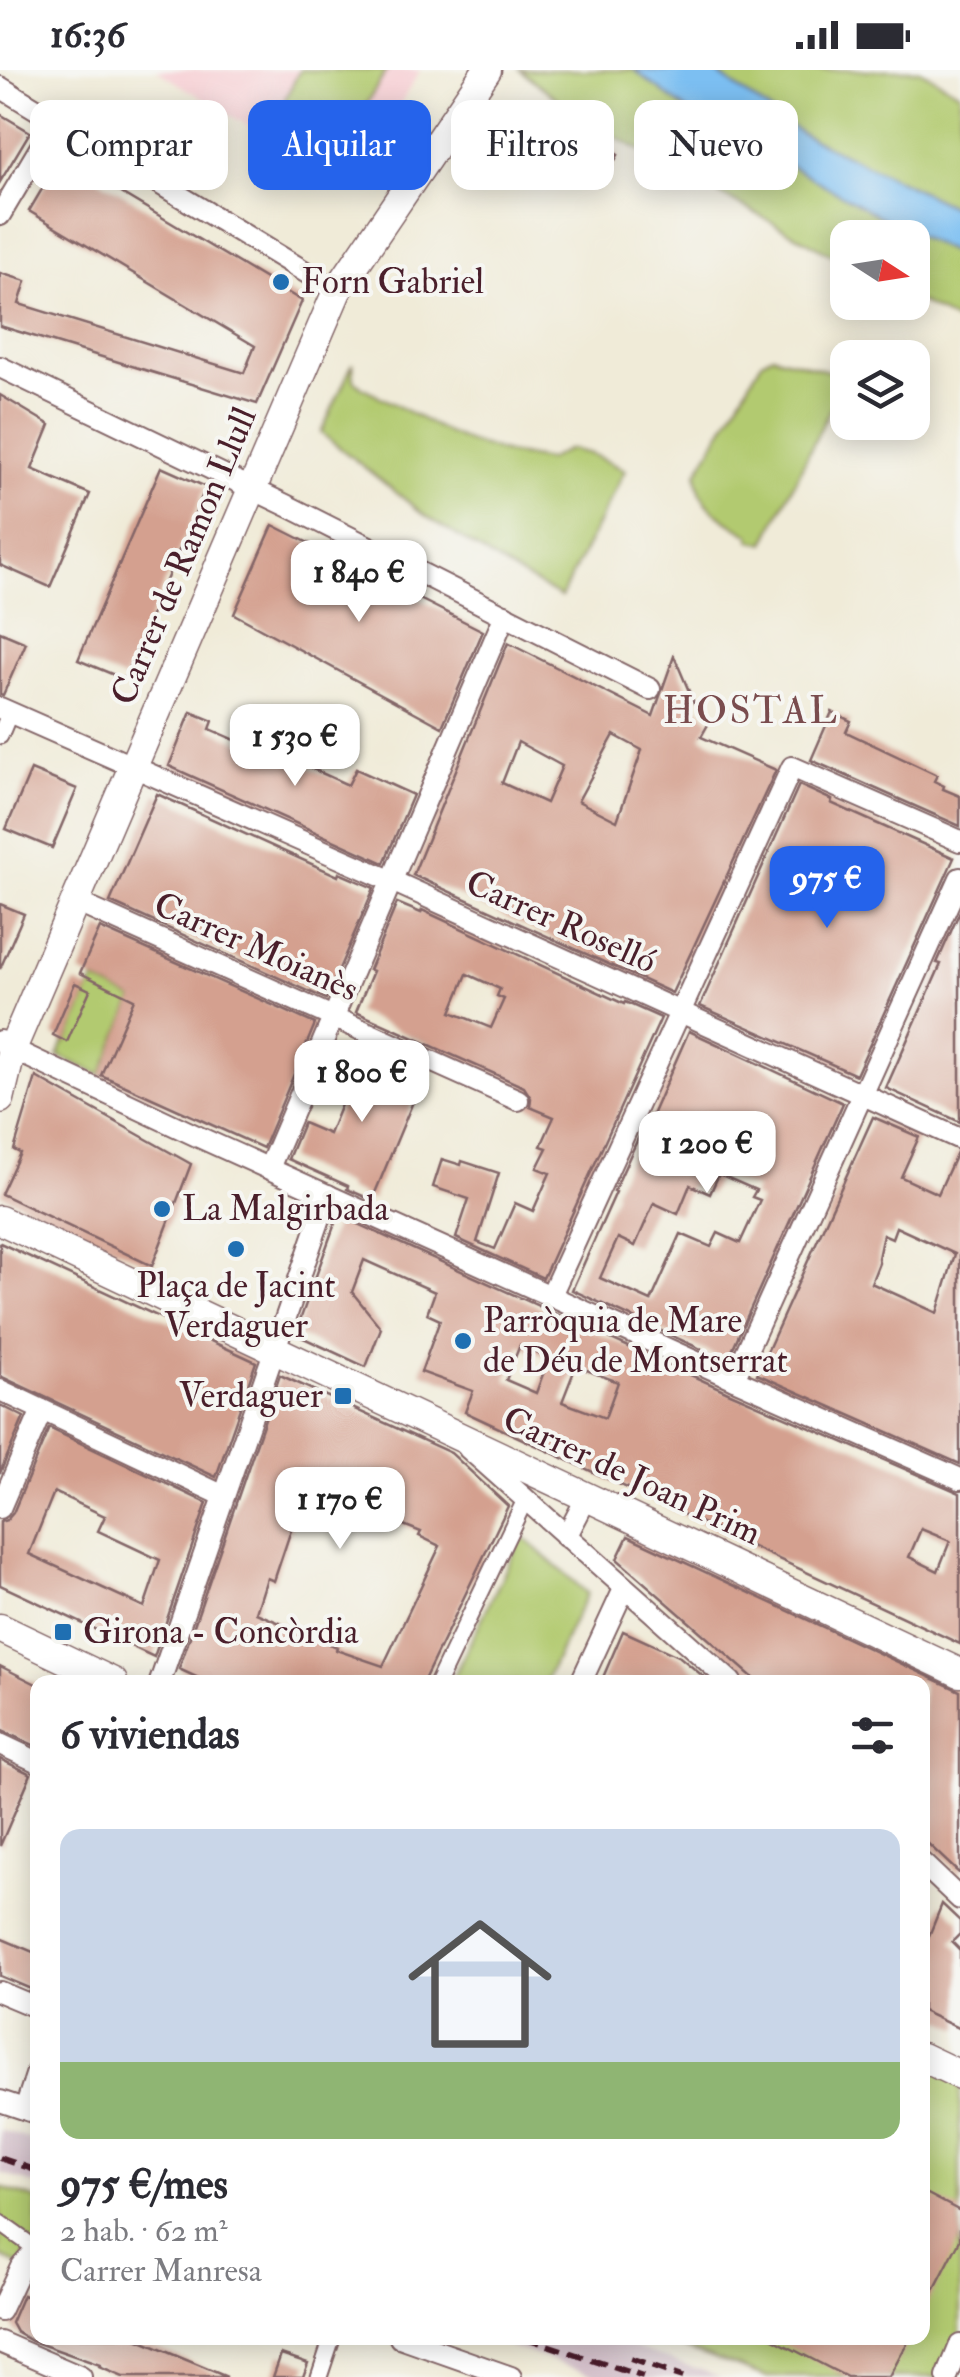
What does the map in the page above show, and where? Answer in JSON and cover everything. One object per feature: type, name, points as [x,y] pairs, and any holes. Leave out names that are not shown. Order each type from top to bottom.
[{"type":"street","name":"Carrer de Ramon Llull","points":[[0,1098],[6,1045],[76,902],[337,291],[486,70]]},
{"type":"street","points":[[0,87],[30,105]]},
{"type":"street","points":[[0,215],[30,164]]},
{"type":"street","points":[[171,190],[337,291]]},
{"type":"street","points":[[0,366],[650,689]]},
{"type":"street","points":[[269,1168],[505,615]]},
{"type":"street","points":[[0,736],[5,710]]},
{"type":"street","name":"Carrer Roselló","points":[[5,710],[960,1139]]},
{"type":"street","points":[[552,1294],[792,767],[960,840]]},
{"type":"street","points":[[734,1379],[960,878]]},
{"type":"street","name":"Carrer Moianès","points":[[76,902],[518,1100]]},
{"type":"street","points":[[6,1045],[269,1168],[960,1478]]},
{"type":"street","points":[[162,1675],[328,1194]]},
{"type":"street","name":"Carrer de Joan Prim","points":[[0,1220],[960,1672]]},
{"type":"street","points":[[0,1390],[224,1496]]},
{"type":"street","points":[[0,1508],[42,1410]]},
{"type":"street","points":[[453,1434],[723,1675]]},
{"type":"street","points":[[566,1537],[587,1497]]},
{"type":"street","points":[[441,1675],[525,1500]]},
{"type":"street","points":[[584,1675],[624,1588]]},
{"type":"street","points":[[0,1628],[98,1675]]},
{"type":"street","points":[[0,1744],[30,1758]]},
{"type":"street","points":[[930,1871],[960,1900]]},
{"type":"street","points":[[0,1992],[30,2005]]},
{"type":"street","points":[[930,2062],[960,2075]]},
{"type":"street","points":[[0,2101],[30,2112]]},
{"type":"street","points":[[0,2223],[30,2244]]},
{"type":"street","points":[[0,2310],[30,2255]]},
{"type":"street","points":[[0,2342],[81,2377]]},
{"type":"street","points":[[319,2377],[330,2345]]},
{"type":"street","points":[[420,2345],[511,2377]]},
{"type":"street","points":[[947,2377],[960,2345]]},
{"type":"shaded area","points":[[156,70],[420,70],[403,100],[248,100],[248,126],[228,114],[228,100],[205,100]]},
{"type":"shaded area","points":[[0,2130],[30,2140],[30,2183],[0,2173]]},
{"type":"shaded area","points":[[506,2345],[628,2345],[721,2377],[601,2377]]},
{"type":"green space","points":[[300,70],[387,70],[369,100],[284,100]]},
{"type":"green space","points":[[520,70],[634,70],[673,100],[634,100],[634,147],[614,136],[614,100],[559,100]]},
{"type":"green space","points":[[712,70],[920,70],[960,93],[960,210],[802,134],[798,131],[798,100],[754,100]]},
{"type":"green space","points":[[798,170],[886,220],[830,220],[830,254],[713,190],[798,190]]},
{"type":"green space","points":[[930,242],[960,256],[960,324],[930,307]]},
{"type":"green space","points":[[772,355],[830,371],[830,409],[765,543],[751,541],[750,535],[707,504],[697,473],[762,361]]},
{"type":"green space","points":[[353,363],[354,380],[362,387],[472,443],[547,460],[569,449],[591,454],[625,470],[561,597],[426,516],[321,433]]},
{"type":"green space","points":[[94,980],[134,999],[101,1075],[58,1056]]},
{"type":"green space","points":[[522,1536],[587,1593],[548,1675],[454,1675]]},
{"type":"green space","points":[[930,2060],[960,2075],[960,2345],[947,2377],[768,2377],[679,2345],[930,2345]]},
{"type":"green space","points":[[0,2187],[30,2198],[30,2255],[21,2266],[0,2257]]},
{"type":"water","points":[[634,70],[712,70],[754,100],[673,100]]},
{"type":"water","points":[[798,131],[960,210],[960,256],[930,242],[930,220],[886,220],[798,170]]},
{"type":"building","points":[[0,114],[30,132],[0,182]]},
{"type":"building","points":[[41,190],[116,190],[302,301],[257,404],[0,326],[0,273],[26,281],[19,304],[244,373],[255,346],[29,211]]},
{"type":"building","points":[[0,395],[50,425],[32,469],[90,494],[50,587],[0,565]]},
{"type":"building","points":[[161,467],[206,487],[124,679],[78,660]]},
{"type":"building","points":[[273,525],[483,631],[442,727],[234,614]]},
{"type":"building","points":[[0,632],[26,643],[3,695],[0,694]]},
{"type":"building","points":[[508,643],[653,716],[674,656],[694,703],[710,721],[701,737],[776,770],[672,993],[413,875]],"holes":[[[614,735],[642,750],[617,821],[578,801]],[[518,742],[562,766],[546,803],[502,783]]]},
{"type":"building","points":[[191,712],[213,721],[210,729],[249,746],[251,741],[348,785],[356,769],[413,795],[384,863],[169,766]]},
{"type":"building","points":[[832,712],[851,721],[846,732],[937,775],[934,781],[960,796],[960,826],[811,760]]},
{"type":"building","points":[[31,770],[77,789],[52,848],[6,829]]},
{"type":"building","points":[[799,785],[954,858],[856,1075],[700,1006]]},
{"type":"building","points":[[157,794],[338,876],[339,873],[374,888],[326,999],[110,902]]},
{"type":"building","points":[[397,903],[421,913],[422,910],[661,1018],[543,1278],[456,1238],[469,1199],[433,1187],[442,1159],[499,1173],[477,1242],[495,1249],[515,1203],[533,1211],[550,1173],[537,1168],[547,1148],[541,1146],[554,1117],[530,1107],[531,1098],[524,1087],[356,1012],[373,971],[369,970]],"holes":[[[467,974],[500,989],[497,996],[504,999],[491,1028],[451,1012]]]},
{"type":"building","points":[[0,904],[24,914],[0,969]]},
{"type":"building","points":[[960,911],[960,1122],[886,1088]]},
{"type":"building","points":[[100,928],[315,1024],[263,1148],[101,1075],[134,999],[80,973]]},
{"type":"building","points":[[75,983],[90,990],[67,1042],[53,1035]]},
{"type":"building","points":[[689,1031],[843,1103],[727,1361],[572,1290],[646,1121],[649,1122]],"holes":[[[719,1174],[756,1190],[752,1197],[760,1200],[740,1243],[718,1233],[711,1247],[681,1234],[651,1301],[600,1278],[618,1238],[635,1246],[654,1203],[678,1214],[690,1185],[710,1194]]]},
{"type":"building","points":[[365,1046],[425,1073],[372,1200],[288,1159],[303,1123],[329,1134]]},
{"type":"building","points":[[36,1077],[191,1164],[152,1266],[1,1194],[20,1153],[14,1150]]},
{"type":"building","points":[[873,1117],[919,1137],[901,1177],[938,1194],[957,1152],[960,1153],[960,1464],[757,1374]],"holes":[[[896,1227],[955,1254],[937,1313],[871,1283],[879,1263],[883,1234],[892,1238]]]},
{"type":"building","points":[[338,1215],[960,1493],[960,1644],[465,1412],[473,1391],[421,1372],[440,1320],[427,1314],[435,1292],[364,1260],[352,1292],[381,1328],[366,1367],[295,1334]],"holes":[[[520,1345],[549,1358],[536,1393],[506,1380]],[[576,1366],[618,1382],[605,1418],[562,1402]],[[921,1529],[950,1541],[938,1571],[909,1557]]]},
{"type":"building","points":[[0,1243],[256,1362],[216,1477],[0,1376]]},
{"type":"building","points":[[280,1375],[451,1453],[508,1506],[426,1675],[192,1675],[179,1669]],"holes":[[[306,1485],[421,1532],[419,1536],[440,1546],[383,1666],[336,1650],[337,1647],[256,1613],[267,1578],[274,1581]]]},
{"type":"building","points":[[0,1405],[24,1417],[0,1473]]},
{"type":"building","points":[[49,1428],[207,1503],[154,1657],[0,1585],[0,1522],[13,1513]],"holes":[[[54,1492],[105,1516],[98,1531],[160,1560],[144,1607],[29,1554]]]},
{"type":"building","points":[[628,1536],[926,1675],[750,1675],[617,1559]]},
{"type":"building","points":[[623,1631],[680,1657],[702,1675],[604,1675]]},
{"type":"building","points":[[0,1666],[30,1681],[30,1743],[0,1730]]},
{"type":"building","points":[[930,1677],[960,1691],[960,1874],[930,1846]]},
{"type":"building","points":[[0,1759],[30,1776],[0,1846]]},
{"type":"building","points":[[942,1904],[960,1921],[960,1934],[952,1942],[960,1950],[960,2029],[930,2015],[930,1933]]},
{"type":"building","points":[[0,1938],[30,1951],[30,1989],[0,1976]]},
{"type":"building","points":[[930,2195],[960,2211],[960,2240],[930,2298]]},
{"type":"building","points":[[23,2295],[30,2298],[30,2340],[16,2332],[11,2323]]},
{"type":"building","points":[[43,2345],[151,2345],[227,2377],[123,2377]]},
{"type":"building","points":[[785,2345],[906,2345],[889,2377],[847,2377]]},
{"type":"building","points":[[281,2354],[308,2363],[303,2377],[273,2377]]},
{"type":"railway","points":[[0,2158],[30,2168]]},
{"type":"railway","points":[[547,2345],[643,2377]]},
{"type":"railway","points":[[630,2359],[682,2377]]},
{"type":"place","name":"Forn Gabriel","points":[[281,282]]},
{"type":"place","name":"La Malgirbada","points":[[162,1209]]},
{"type":"place","name":"Plaça de Jacint Verdaguer","points":[[236,1249]]},
{"type":"place","name":"Parròquia de Mare de Déu de Montserrat","points":[[463,1341]]},
{"type":"place","name":"Verdaguer","points":[[343,1396]]},
{"type":"place","name":"Girona - Concòrdia","points":[[63,1632]]},
{"type":"district","name":"HOSTAL","points":[[751,711]]}]
